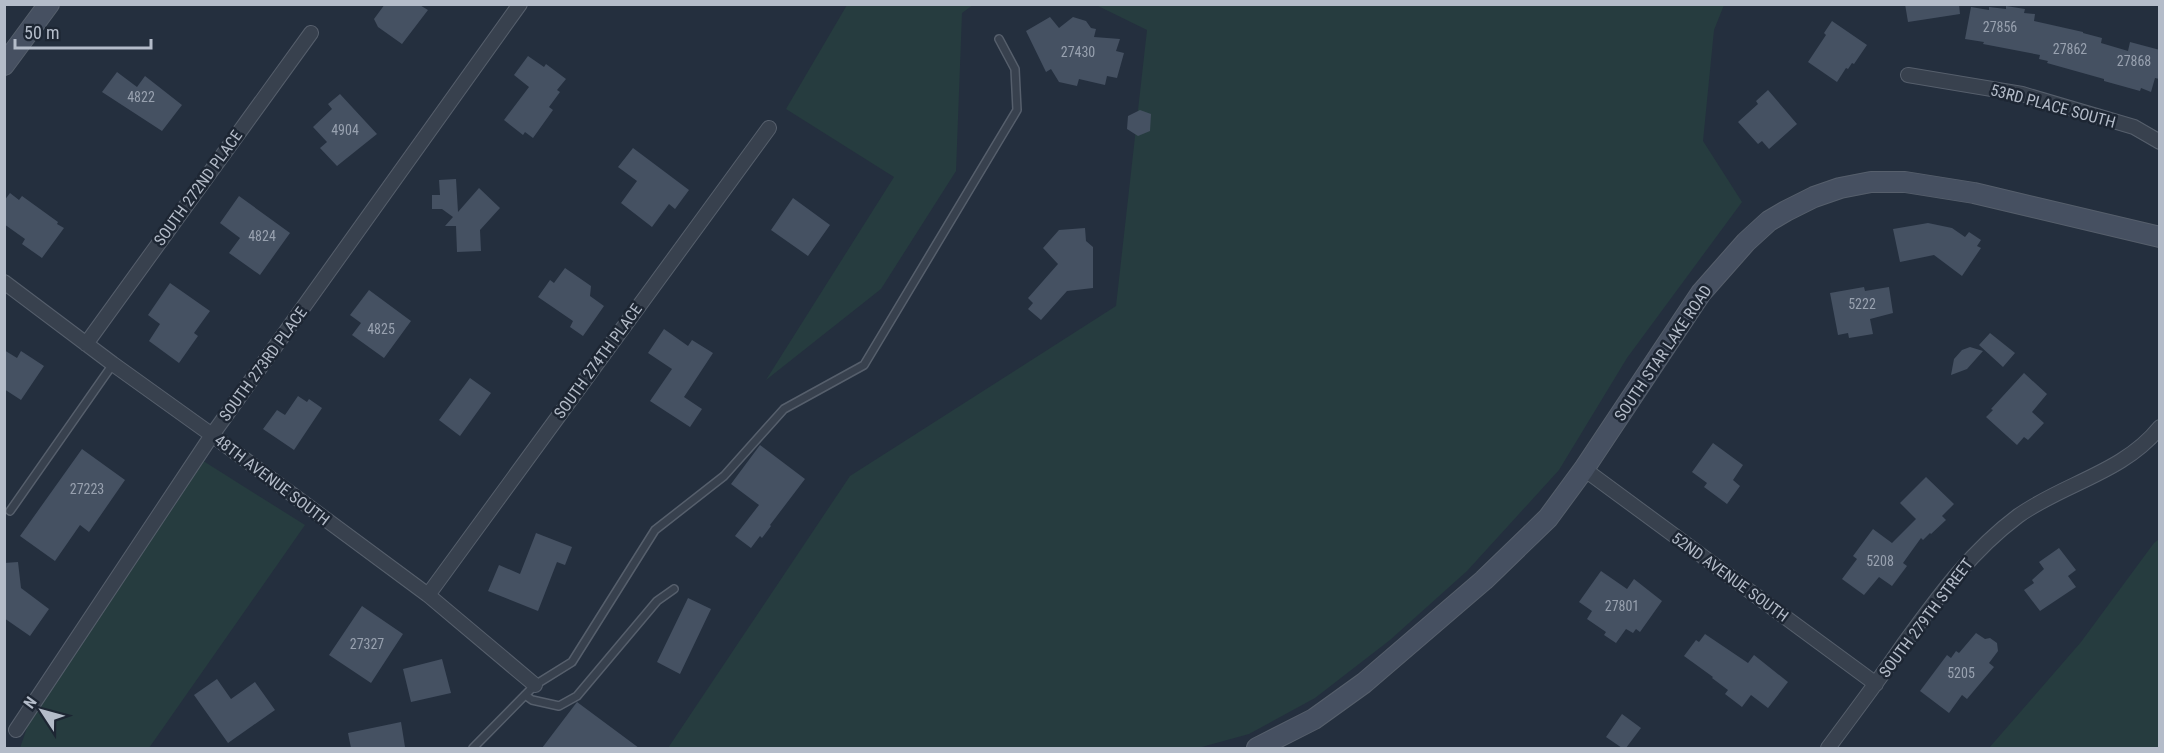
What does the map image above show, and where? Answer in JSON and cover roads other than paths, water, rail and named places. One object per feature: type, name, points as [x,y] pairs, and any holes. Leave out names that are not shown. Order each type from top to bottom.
[{"type":"street","points":[[4,65],[49,4]]},
{"type":"street","name":"SOUTH 273RD PLACE","points":[[10,730],[212,435],[520,4]]},
{"type":"street","name":"SOUTH 272ND PLACE","points":[[86,344],[310,33]]},
{"type":"street","name":"53RD PLACE SOUTH","points":[[1908,75],[2022,94],[2134,127],[2160,142]]},
{"type":"street","name":"SOUTH 274TH PLACE","points":[[428,595],[769,128]]},
{"type":"street","name":"SOUTH STAR LAKE ROAD","points":[[1257,748],[1314,719],[1364,683],[1484,580],[1540,526],[1584,469],[1701,293],[1746,242],[1769,221],[1814,196],[1840,188],[1886,181],[1921,183],[2014,201],[2160,237]]},
{"type":"street","name":"48TH AVENUE SOUTH","points":[[4,282],[428,595],[530,690]]},
{"type":"street","name":"SOUTH 279TH STREET","points":[[1828,748],[1953,577],[1983,546],[2019,516],[2047,499],[2109,469],[2137,451],[2160,427]]},
{"type":"street","name":"52ND AVENUE SOUTH","points":[[1584,469],[1876,684]]},
{"type":"lane","points":[[473,748],[530,690],[572,663],[655,530],[724,476],[784,409],[864,365],[1017,110],[1015,69],[999,39]]},
{"type":"lane","points":[[10,511],[113,364]]},
{"type":"lane","points":[[530,690],[532,700],[559,706],[577,696],[657,601],[674,589]]}]
